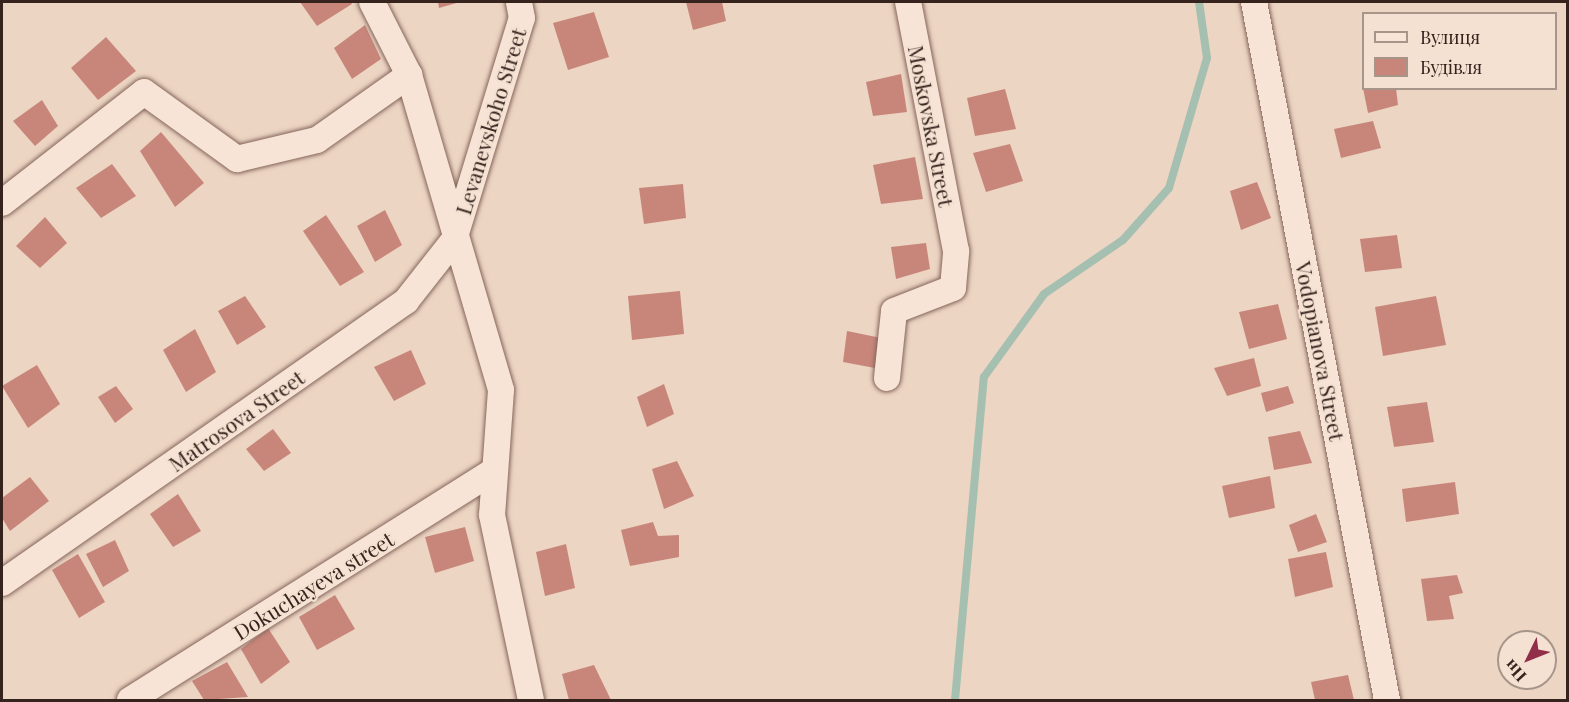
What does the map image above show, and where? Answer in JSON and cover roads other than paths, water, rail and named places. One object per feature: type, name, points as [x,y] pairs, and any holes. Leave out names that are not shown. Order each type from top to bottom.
[{"type":"street","points":[[372,2],[410,75],[454,240],[501,390],[492,515],[531,700]]},
{"type":"street","name":"Levanevskoho Street","points":[[454,240],[522,18],[519,2]]},
{"type":"street","name":"Moskovska Street","points":[[887,378],[894,311],[953,288],[956,251],[908,2]]},
{"type":"street","name":"Vodopianova Street","points":[[1254,2],[1387,700]]},
{"type":"street","points":[[2,204],[144,92],[237,159],[317,140],[410,75]]},
{"type":"street","name":"Matrosova Street","points":[[2,583],[406,301],[454,240]]},
{"type":"street","name":"Dokuchayeva street","points":[[130,700],[495,470]]},
{"type":"waterway","points":[[955,700],[984,377],[1044,294],[1123,240],[1169,188],[1207,58],[1199,2]]}]
